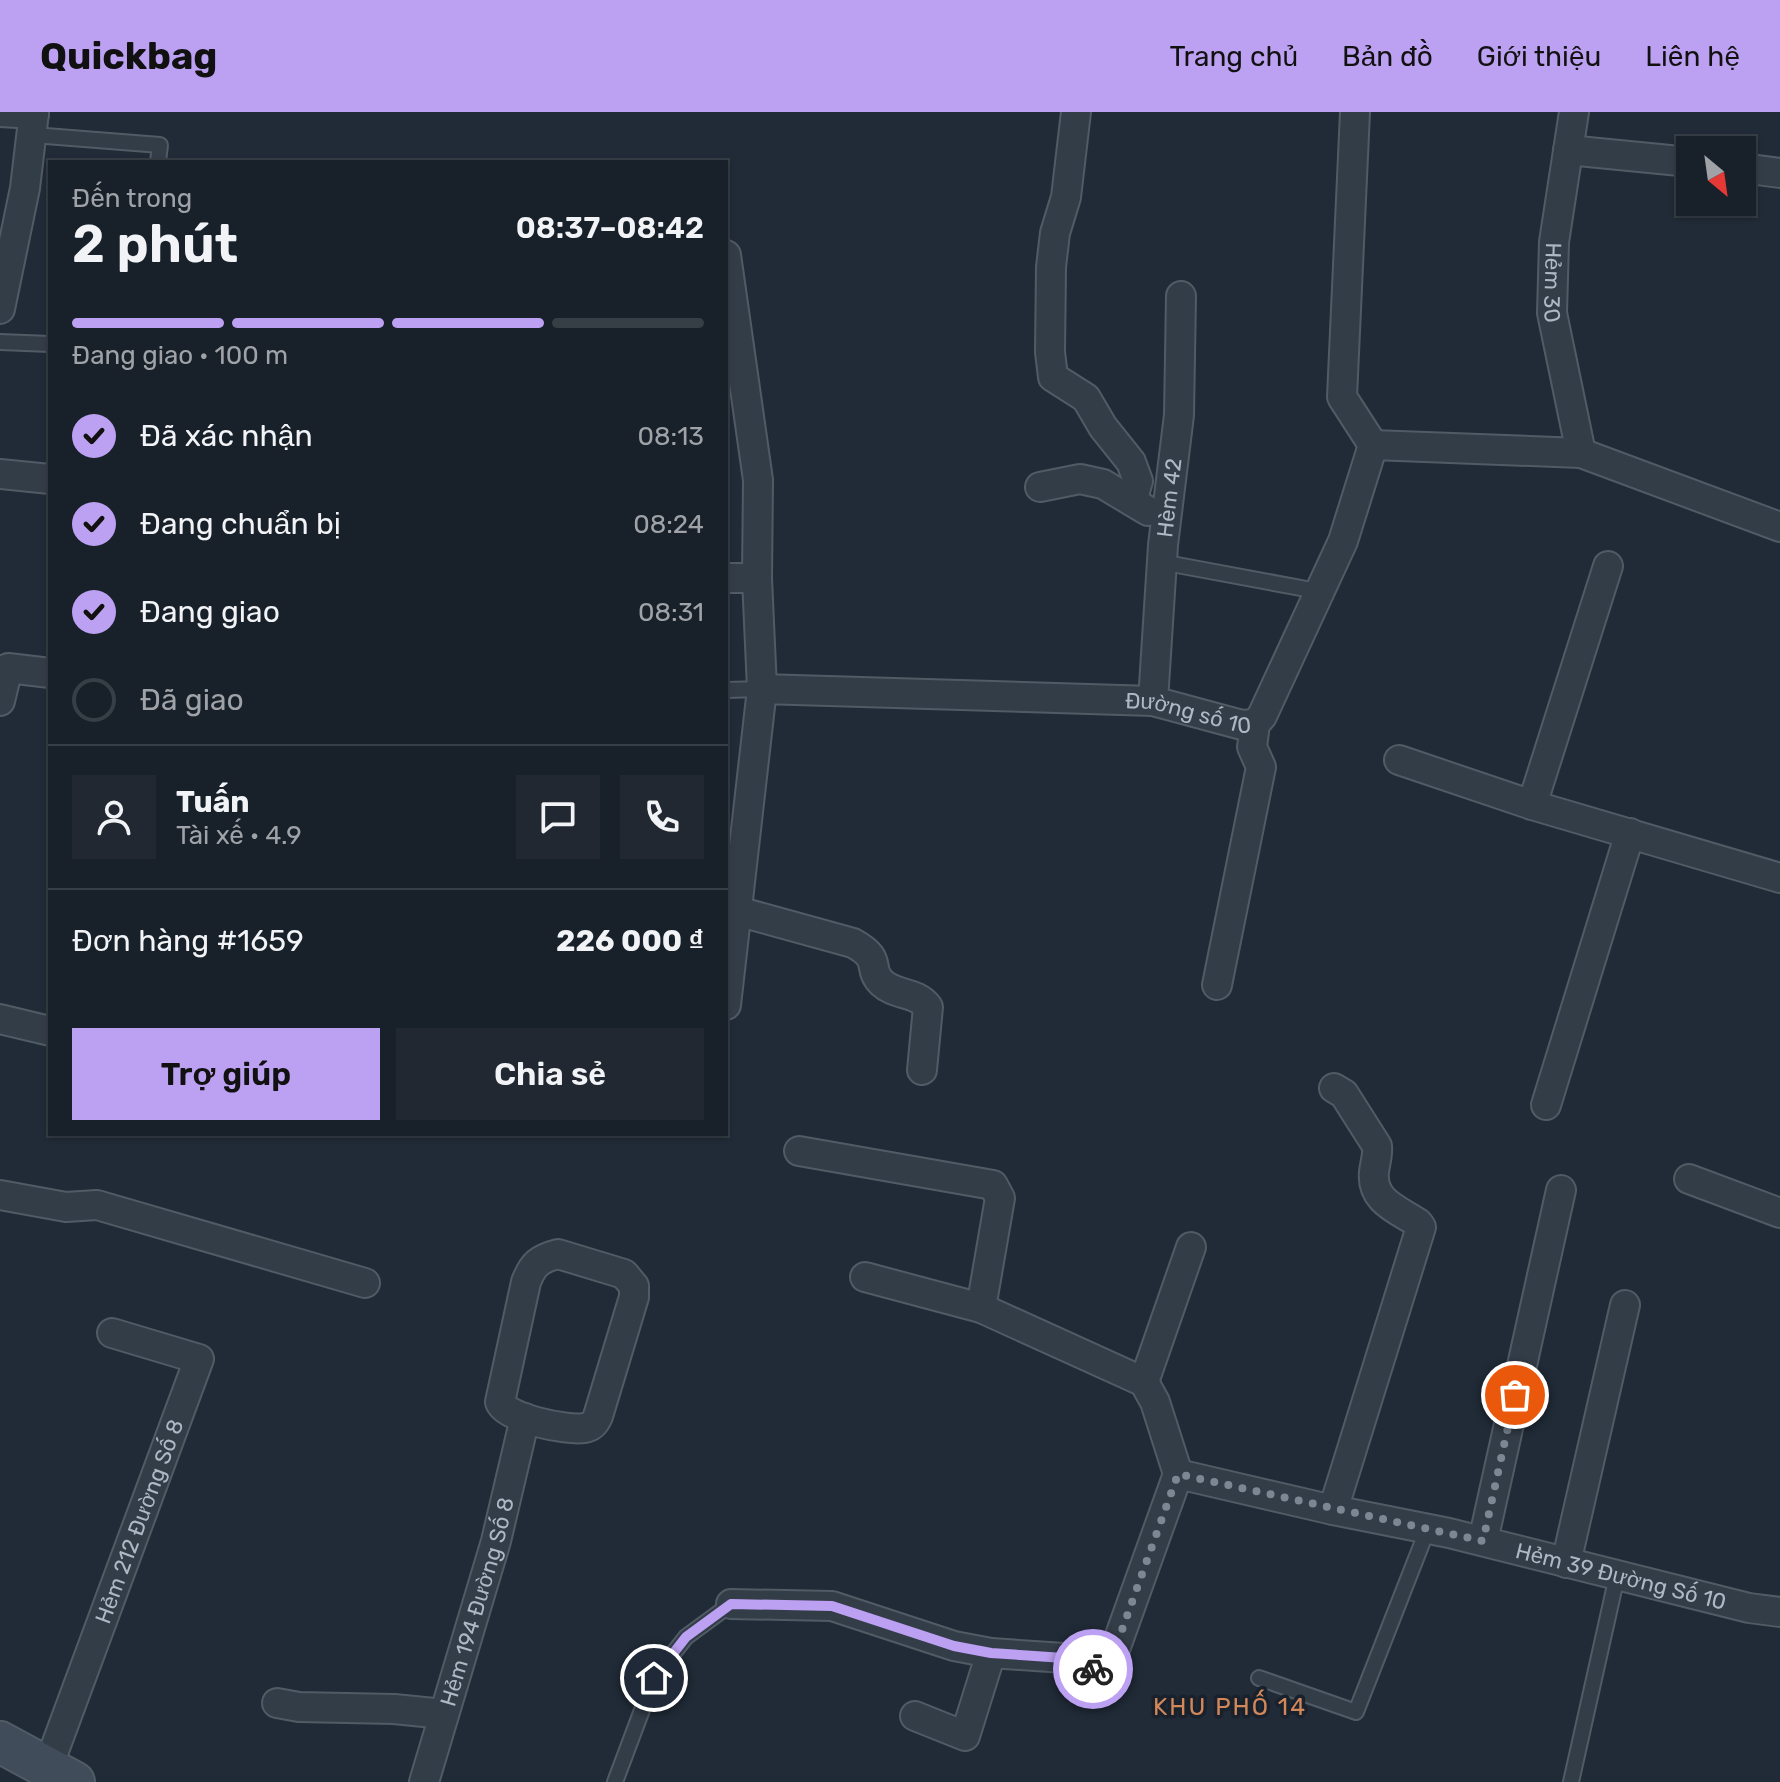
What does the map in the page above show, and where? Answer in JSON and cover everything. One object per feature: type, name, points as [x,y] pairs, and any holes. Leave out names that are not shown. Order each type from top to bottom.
[{"type":"street","points":[[0,112],[33,120],[25,188],[0,309]]},
{"type":"street","points":[[1076,112],[1066,197],[1055,233],[1051,267],[1053,377],[1086,398],[1103,427],[1131,462],[1138,481],[1132,501]]},
{"type":"street","points":[[1355,112],[1342,397],[1373,445],[1581,453],[1780,527]]},
{"type":"street","name":"Hẻm 30","points":[[1574,112],[1554,242],[1552,313],[1581,453]]},
{"type":"street","points":[[1568,150],[1676,161]]},
{"type":"street","points":[[1756,170],[1780,173]]},
{"type":"street","points":[[728,283],[736,393],[758,480],[757,578],[762,689],[728,988]]},
{"type":"street","name":"Hèm 42","points":[[1153,701],[1161,562],[1179,415],[1181,296]]},
{"type":"street","name":"Đường số 10","points":[[762,689],[1153,701],[1242,725],[1255,724],[1262,716],[1317,591],[1343,541],[1373,445]]},
{"type":"street","points":[[0,474],[48,479]]},
{"type":"street","points":[[1040,487],[1080,479],[1103,484],[1166,521]]},
{"type":"street","points":[[1532,805],[1608,566]]},
{"type":"street","points":[[728,578],[757,578]]},
{"type":"street","points":[[0,701],[8,668],[48,673]]},
{"type":"street","points":[[1217,985],[1261,767],[1252,747],[1255,724]]},
{"type":"street","points":[[1399,760],[1532,805],[1780,878]]},
{"type":"street","points":[[1546,1105],[1630,833]]},
{"type":"street","points":[[737,911],[853,943],[869,952],[874,960],[875,975],[880,981],[898,992],[922,999],[928,1007],[922,1070]]},
{"type":"street","points":[[0,1019],[48,1031]]},
{"type":"street","points":[[1333,1510],[1421,1227],[1383,1202],[1379,1196],[1373,1175],[1377,1146],[1344,1094],[1334,1088]]},
{"type":"street","points":[[799,1151],[993,1185],[1000,1198],[981,1308]]},
{"type":"street","points":[[1689,1179],[1780,1213]]},
{"type":"street","points":[[1483,1541],[1561,1190]]},
{"type":"street","points":[[0,1195],[66,1207],[97,1205],[365,1283]]},
{"type":"street","points":[[1144,1382],[1191,1247]]},
{"type":"street","points":[[558,1254],[624,1274],[634,1286],[634,1297],[595,1422],[584,1428],[569,1429],[525,1418],[504,1410],[500,1402],[532,1266],[538,1260],[558,1254]]},
{"type":"street","points":[[731,1604],[832,1606],[954,1646],[991,1653],[1064,1658],[1102,1672],[1113,1655],[1178,1474],[1155,1402],[1144,1382],[981,1308],[865,1277]]},
{"type":"street","points":[[1566,1563],[1625,1305]]},
{"type":"street","name":"Hẻm 212 Đường Số 8","points":[[58,1776],[199,1359],[112,1333]]},
{"type":"street","name":"Hẻm 194 Đường Số 8","points":[[424,1782],[496,1541],[525,1418]]},
{"type":"street","name":"Hẻm 39 Đường Số 10","points":[[1178,1474],[1333,1510],[1428,1528],[1749,1608],[1780,1612]]},
{"type":"street","points":[[915,1716],[965,1736],[991,1653]]},
{"type":"street","points":[[277,1703],[299,1707],[394,1709],[444,1714]]},
{"type":"street","points":[[0,1742],[58,1776]]},
{"type":"lane","points":[[33,120],[160,145],[158,160]]},
{"type":"lane","points":[[0,342],[48,344]]},
{"type":"lane","points":[[1161,562],[1317,591]]},
{"type":"lane","points":[[728,690],[762,689]]},
{"type":"lane","points":[[1259,1678],[1356,1712],[1428,1528]]},
{"type":"lane","points":[[1571,1782],[1617,1576]]},
{"type":"lane","points":[[615,1782],[654,1678],[686,1637],[731,1604]]},
{"type":"way so far","points":[[1093,1669],[1102,1672],[1113,1655],[1178,1474],[1483,1541],[1515,1395]]},
{"type":"district","name":"KHU PHỐ 14","points":[[1230,1707]]},
{"type":"route","points":[[654,1678],[686,1637],[731,1604],[832,1606],[954,1646],[991,1653],[1064,1658],[1093,1669]]}]
